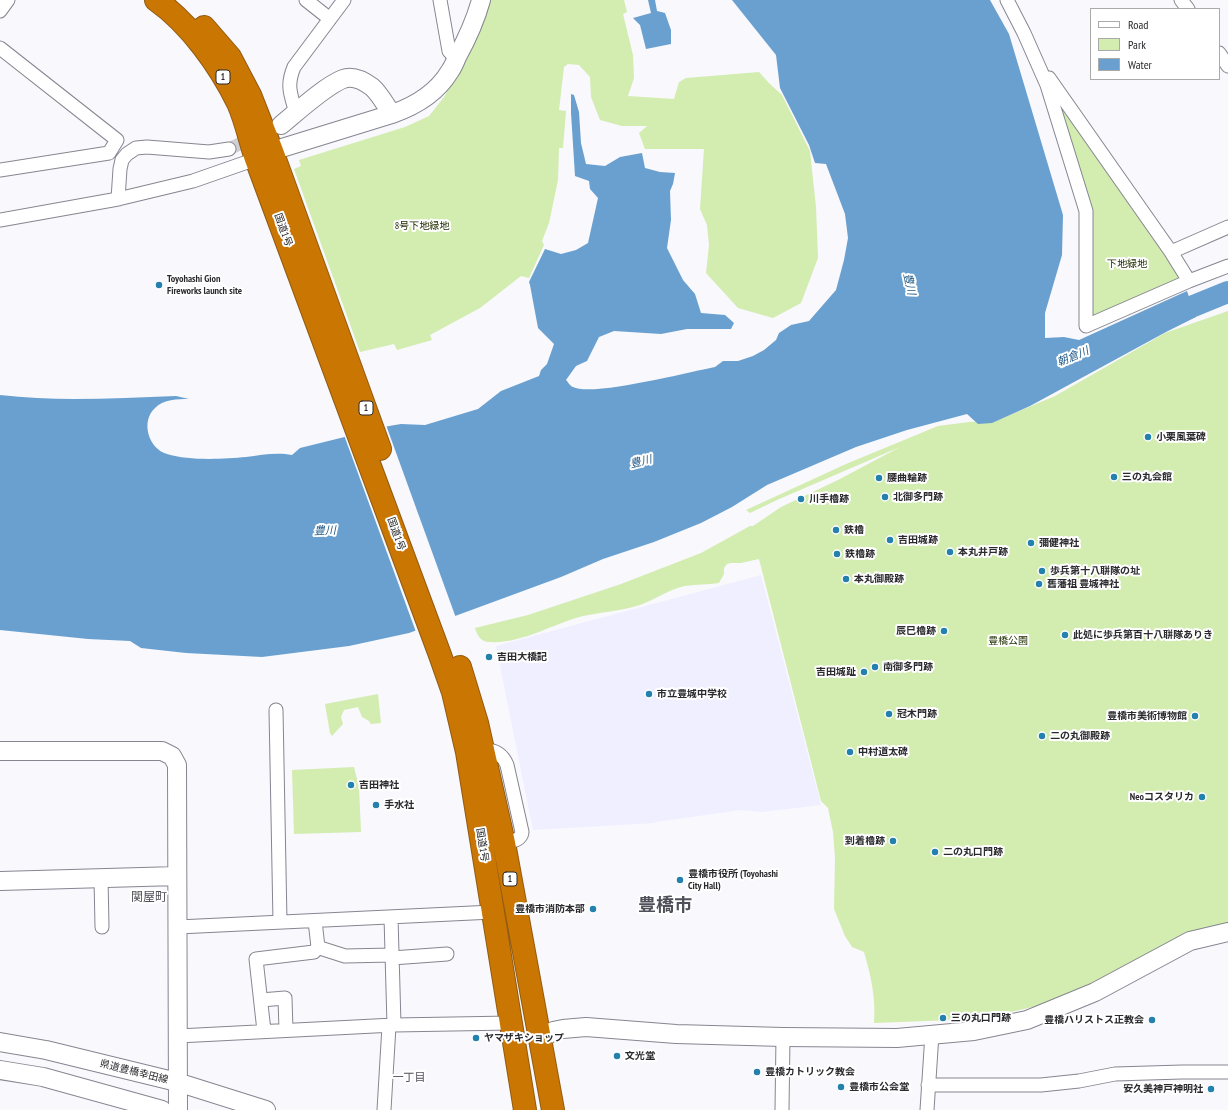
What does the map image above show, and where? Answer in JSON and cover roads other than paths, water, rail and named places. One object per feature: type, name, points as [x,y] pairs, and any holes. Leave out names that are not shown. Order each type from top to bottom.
[{"type":"highway","name":"国道1号","points":[[156,0],[170,10],[201,45],[218,68],[267,161]]},
{"type":"highway","name":"国道1号","points":[[179,0],[230,57],[250,96],[267,161],[447,653],[470,696],[484,750],[504,843],[552,1110]]},
{"type":"highway","name":"国道1号","points":[[447,653],[453,692],[467,752],[525,1110]]},
{"type":"street","points":[[0,10],[8,0]]},
{"type":"street","points":[[306,0],[330,19]]},
{"type":"street","points":[[296,114],[289,88],[290,77],[294,67],[344,0]]},
{"type":"street","points":[[440,0],[449,51],[456,59]]},
{"type":"street","points":[[0,220],[118,199],[267,161],[410,107],[430,95],[442,83],[450,71],[476,21],[481,0]]},
{"type":"street","points":[[1007,0],[1024,32],[1047,85],[1086,211],[1086,326],[1189,281],[1228,266]]},
{"type":"street","points":[[0,48],[118,140],[109,153],[0,170]]},
{"type":"street","points":[[1220,54],[1228,66]]},
{"type":"street","points":[[1035,57],[1171,252],[1189,281]]},
{"type":"street","points":[[281,125],[328,87],[344,78],[355,78],[373,88],[392,114]]},
{"type":"street","points":[[118,199],[122,160],[127,154],[136,148],[148,147],[209,152],[229,149]]},
{"type":"street","points":[[1171,252],[1228,227]]},
{"type":"street","points":[[276,710],[280,922]]},
{"type":"street","points":[[0,751],[162,751],[172,756],[177,765],[178,1110]]},
{"type":"street","points":[[0,881],[177,876]]},
{"type":"street","points":[[101,878],[102,927]]},
{"type":"street","points":[[178,927],[493,912]]},
{"type":"street","points":[[384,1110],[392,1025],[391,917]]},
{"type":"street","points":[[264,1031],[256,958],[314,952],[318,947],[315,921]]},
{"type":"street","points":[[541,1043],[546,1036],[553,1031],[586,1027],[676,1034],[783,1037],[897,1038],[974,1031],[1027,1020],[1095,992],[1190,941],[1228,932]]},
{"type":"street","points":[[318,947],[345,956],[392,957],[447,954]]},
{"type":"street","points":[[261,1000],[285,998],[286,1030]]},
{"type":"street","points":[[178,1036],[392,1025],[511,1023]]},
{"type":"street","points":[[927,1110],[932,1034]]},
{"type":"street","points":[[782,1110],[783,1037]]},
{"type":"street","name":"県道豊橋幸田線","points":[[0,1042],[46,1050],[177,1082],[266,1110]]},
{"type":"street","points":[[0,1070],[43,1077],[162,1110]]},
{"type":"street","points":[[928,1085],[1041,1085],[1079,1081],[1115,1074],[1228,1072]]},
{"type":"water","points":[[648,0],[655,0],[657,11],[665,13],[671,30],[671,44],[646,49],[640,25],[633,18],[651,13]]},
{"type":"water","name":"豊川","points":[[732,0],[990,0],[1009,34],[1063,215],[1062,255],[1045,313],[1045,338],[1064,337],[1079,340],[1187,291],[1196,317],[1030,406],[992,423],[978,424],[967,414],[907,430],[856,447],[767,485],[732,507],[701,523],[654,542],[603,559],[561,577],[409,633],[349,646],[262,657],[186,653],[141,648],[130,641],[88,639],[0,630],[0,395],[66,399],[176,396],[189,399],[175,399],[167,401],[155,408],[150,414],[147,427],[151,441],[155,447],[167,454],[196,459],[217,459],[275,454],[292,455],[300,448],[389,426],[401,424],[425,425],[478,409],[501,391],[539,376],[541,370],[547,364],[554,344],[538,328],[529,282],[545,249],[561,254],[576,250],[588,243],[598,198],[590,189],[589,181],[575,176],[571,94],[574,95],[579,112],[581,143],[586,164],[605,166],[620,157],[642,153],[645,168],[660,172],[675,173],[670,191],[671,220],[667,248],[683,280],[695,294],[701,313],[725,315],[734,323],[731,329],[687,329],[661,334],[614,331],[599,337],[587,361],[576,366],[566,380],[571,386],[583,389],[600,389],[641,383],[715,367],[723,361],[738,361],[753,356],[764,350],[776,340],[779,333],[791,325],[809,321],[836,290],[848,238],[845,214],[826,164],[815,163],[809,145],[780,88],[776,55]]},
{"type":"waterway","name":"朝倉川","points":[[1164,318],[1228,292]]},
{"type":"tunnel","points":[[229,149],[256,136]]},
{"type":"place","name":"Toyohashi Gion Fireworks launch site","points":[[159,285]]},
{"type":"place","name":"小栗風葉碑","points":[[1148,437]]},
{"type":"place","name":"三の丸会館","points":[[1114,477]]},
{"type":"place","name":"腰曲輪跡","points":[[879,478]]},
{"type":"place","name":"北御多門跡","points":[[885,497]]},
{"type":"place","name":"川手櫓跡","points":[[801,499]]},
{"type":"place","name":"鉄櫓","points":[[836,530]]},
{"type":"place","name":"吉田城跡","points":[[890,540]]},
{"type":"place","name":"彌健神社","points":[[1031,543]]},
{"type":"place","name":"本丸井戸跡","points":[[950,552]]},
{"type":"place","name":"鉄櫓跡","points":[[837,554]]},
{"type":"place","name":"歩兵第十八聠隊の址","points":[[1042,571]]},
{"type":"place","name":"本丸御殿跡","points":[[846,579]]},
{"type":"place","name":"舊藩祖 豊城神社","points":[[1039,584]]},
{"type":"place","name":"辰巳櫓跡","points":[[944,631]]},
{"type":"place","name":"此処に歩兵第百十八聠隊ありき","points":[[1065,635]]},
{"type":"place","name":"吉田大橋記","points":[[489,657]]},
{"type":"place","name":"南御多門跡","points":[[875,667]]},
{"type":"place","name":"吉田城趾","points":[[864,672]]},
{"type":"place","name":"市立豊城中学校","points":[[649,694]]},
{"type":"place","name":"冠木門跡","points":[[889,714]]},
{"type":"place","name":"豊橋市美術博物館","points":[[1195,716]]},
{"type":"place","name":"二の丸御殿跡","points":[[1042,736]]},
{"type":"place","name":"中村道太碑","points":[[850,752]]},
{"type":"place","name":"吉田神社","points":[[351,785]]},
{"type":"place","name":"Neoコスタリカ","points":[[1202,797]]},
{"type":"place","name":"手水社","points":[[376,805]]},
{"type":"place","name":"到着櫓跡","points":[[893,841]]},
{"type":"place","name":"二の丸口門跡","points":[[935,852]]},
{"type":"place","name":"豊橋市役所 (Toyohashi City Hall)","points":[[680,880]]},
{"type":"place","name":"豊橋市消防本部","points":[[593,909]]},
{"type":"place","name":"三の丸口門跡","points":[[943,1018]]},
{"type":"place","name":"豊橋ハリストス正教会","points":[[1152,1020]]},
{"type":"place","name":"ヤマザキショップ","points":[[476,1038]]},
{"type":"place","name":"文光堂","points":[[617,1056]]},
{"type":"place","name":"豊橋カトリック教会","points":[[757,1072]]},
{"type":"place","name":"豊橋市公会堂","points":[[841,1087]]},
{"type":"place","name":"安久美神戸神明社","points":[[1211,1089]]},
{"type":"district","name":"関屋町","points":[[149,898]]},
{"type":"district","name":"豊橋市","points":[[665,906]]},
{"type":"district","name":"一丁目","points":[[409,1078]]},
{"type":"park label","name":"8号下地緑地","points":[[422,226]]},
{"type":"park label","name":"下地緑地","points":[[1127,264]]},
{"type":"park label","name":"豊橋公園","points":[[1008,641]]}]
